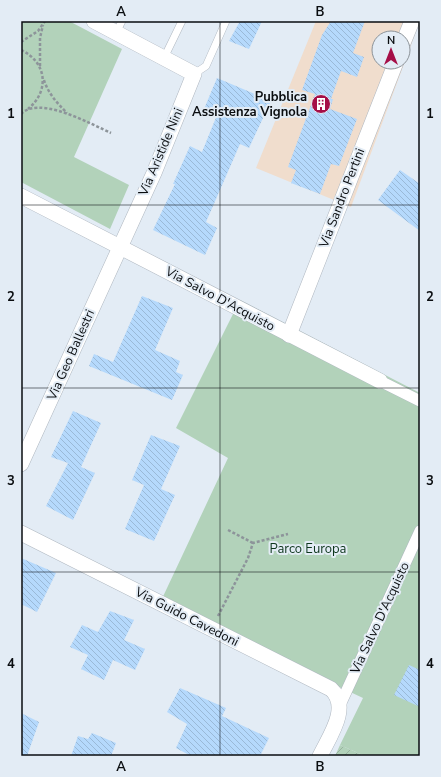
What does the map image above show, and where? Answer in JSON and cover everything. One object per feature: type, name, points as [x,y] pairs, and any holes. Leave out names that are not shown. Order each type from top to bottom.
[{"type":"street","points":[[94,21],[119,27],[164,58],[194,74]]},
{"type":"street","name":"Via Sandro Pertini","points":[[289,335],[393,70]]},
{"type":"street","name":"Via Aristide Nini","points":[[120,247],[154,173],[194,74]]},
{"type":"street","name":"Via Salvo D'Acquisto","points":[[21,196],[420,402]]},
{"type":"street","name":"Via Geo Ballestri","points":[[21,464],[120,247]]},
{"type":"street","name":"Via Salvo D'Acquisto","points":[[340,708],[420,531]]},
{"type":"street","name":"Via Guido Cavedoni","points":[[21,533],[331,689],[338,698],[340,708]]},
{"type":"street","points":[[320,756],[335,724],[340,708]]},
{"type":"lane","points":[[164,58],[182,21]]},
{"type":"lane","points":[[194,74],[206,66],[226,21]]},
{"type":"path","points":[[45,21],[40,38],[40,67],[45,85],[54,99],[68,114]]},
{"type":"path","points":[[21,42],[34,34],[43,25]]},
{"type":"path","points":[[21,50],[35,59],[40,67]]},
{"type":"path","points":[[21,113],[38,98],[43,83],[42,75]]},
{"type":"path","points":[[27,109],[44,108],[68,114],[111,133]]},
{"type":"path","points":[[228,530],[253,543],[288,534]]},
{"type":"path","points":[[211,629],[248,558],[253,543]]},
{"type":"shaded area","points":[[316,21],[420,21],[411,45],[411,30],[371,30],[371,70],[402,70],[351,207],[256,168]]},
{"type":"green space","points":[[21,21],[69,21],[122,49],[74,157],[129,185],[110,229],[21,182]]},
{"type":"green space","name":"Parco Europa","points":[[240,300],[420,393],[420,756],[365,756],[340,745],[363,698],[160,603],[228,458],[176,428]]},
{"type":"green space","points":[[340,745],[365,756],[335,756]]},
{"type":"building","points":[[240,21],[262,21],[249,49],[229,41]]},
{"type":"building","name":"Pubblica Assistenza Vignola","points":[[331,21],[365,21],[353,53],[364,57],[357,77],[341,71],[331,99],[333,99],[330,109],[357,119],[339,166],[331,164],[320,194],[291,183],[296,170],[288,167],[315,94],[302,90],[322,35]]},
{"type":"building","points":[[217,78],[271,101],[249,148],[240,144],[206,222],[217,228],[205,255],[153,230],[175,184],[173,184],[190,146],[202,152],[217,115],[204,109]]},
{"type":"building","points":[[400,170],[420,184],[420,231],[378,200]]},
{"type":"building","points":[[142,296],[173,308],[155,350],[180,361],[176,372],[183,375],[172,400],[89,366],[94,354],[113,362]]},
{"type":"building","points":[[73,411],[101,423],[81,467],[95,473],[73,520],[46,506],[68,463],[51,457]]},
{"type":"building","points":[[151,435],[180,446],[161,489],[175,495],[154,541],[125,529],[144,485],[132,480]]},
{"type":"building","points":[[21,558],[56,573],[37,612],[21,604]]},
{"type":"building","points":[[110,611],[134,620],[124,640],[145,649],[135,670],[113,660],[104,680],[81,669],[88,655],[70,647],[82,625],[98,632]]},
{"type":"building","points":[[409,665],[420,670],[420,707],[394,695]]},
{"type":"building","points":[[180,688],[226,708],[222,716],[269,738],[260,756],[191,756],[176,748],[187,724],[167,712]]},
{"type":"building","points":[[21,713],[39,722],[27,756],[21,756]]},
{"type":"building","points":[[92,733],[116,743],[111,756],[71,756],[78,736],[88,739]]},
{"type":"place","name":"Pubblica Assistenza Vignola","points":[[321,104]]}]
